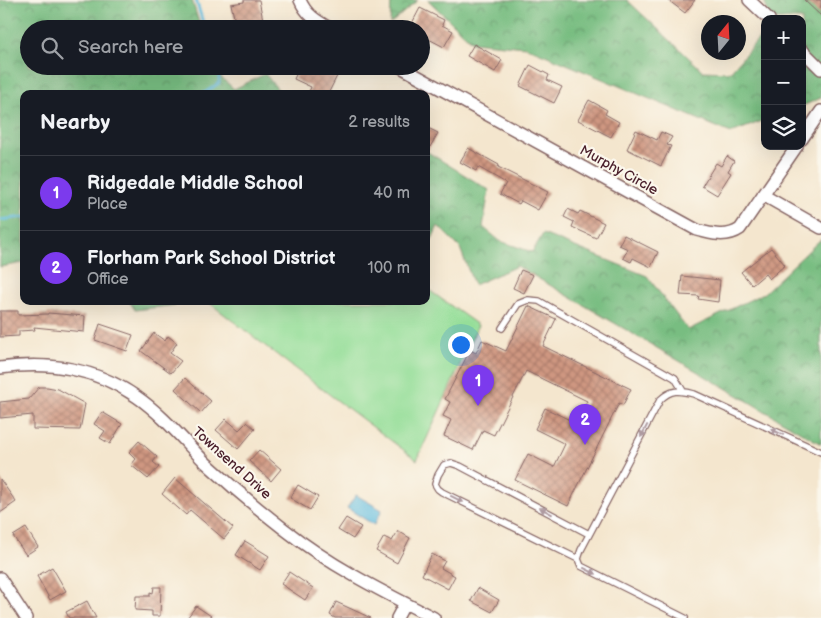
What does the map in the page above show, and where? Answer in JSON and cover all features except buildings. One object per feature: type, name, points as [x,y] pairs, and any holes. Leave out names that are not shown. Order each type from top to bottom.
[{"type":"street","points":[[300,0],[303,7],[314,20]]},
{"type":"street","points":[[749,0],[765,15]]},
{"type":"street","points":[[806,54],[821,69]]},
{"type":"street","name":"Murphy Circle","points":[[415,75],[697,230],[709,234],[719,235],[736,232],[794,150]]},
{"type":"street","points":[[806,133],[821,112]]},
{"type":"street","points":[[764,195],[821,228]]},
{"type":"street","name":"Townsend Drive","points":[[0,368],[22,365],[64,367],[101,378],[123,388],[149,406],[213,469],[286,530],[342,570],[434,618]]},
{"type":"street","points":[[0,578],[26,618]]},
{"type":"street","points":[[396,618],[405,603]]},
{"type":"lane","points":[[502,328],[518,304],[528,300],[539,301],[675,378],[683,391]]},
{"type":"lane","points":[[578,559],[589,534],[660,400],[666,394],[674,391],[683,391],[694,394],[821,452]]},
{"type":"lane","points":[[589,534],[460,466],[451,463],[444,465],[438,474],[435,484],[442,492],[578,559],[581,566],[685,618]]},
{"type":"green space","points":[[0,0],[192,0],[198,20],[20,20],[20,75],[218,75],[234,89],[266,75],[279,90],[20,90],[20,264],[0,267]]},
{"type":"green space","points":[[391,0],[418,0],[395,20],[390,20]]},
{"type":"green space","points":[[428,0],[627,0],[703,71],[730,72],[740,60],[746,60],[746,53],[761,36],[761,122],[731,133],[526,47],[472,42]]},
{"type":"green space","points":[[764,0],[821,0],[821,98],[806,104],[806,15],[769,15]]},
{"type":"green space","points":[[430,153],[489,190],[483,227],[500,241],[532,252],[543,234],[647,276],[688,330],[764,293],[821,239],[821,444],[517,266],[474,285],[460,248],[438,226],[430,243]]},
{"type":"green space","points":[[430,291],[478,325],[417,460],[212,305],[430,305]]},
{"type":"green space","points":[[132,305],[176,305],[135,310]]},
{"type":"water","points":[[356,495],[382,510],[374,525],[347,508]]},
{"type":"waterway","points":[[196,0],[202,20]]},
{"type":"waterway","points":[[209,90],[219,83],[219,75]]},
{"type":"waterway","points":[[0,220],[20,218]]},
{"type":"place","name":"Ridgedale Middle School","points":[[478,406]]},
{"type":"place","name":"Florham Park School District","points":[[585,445]]}]
